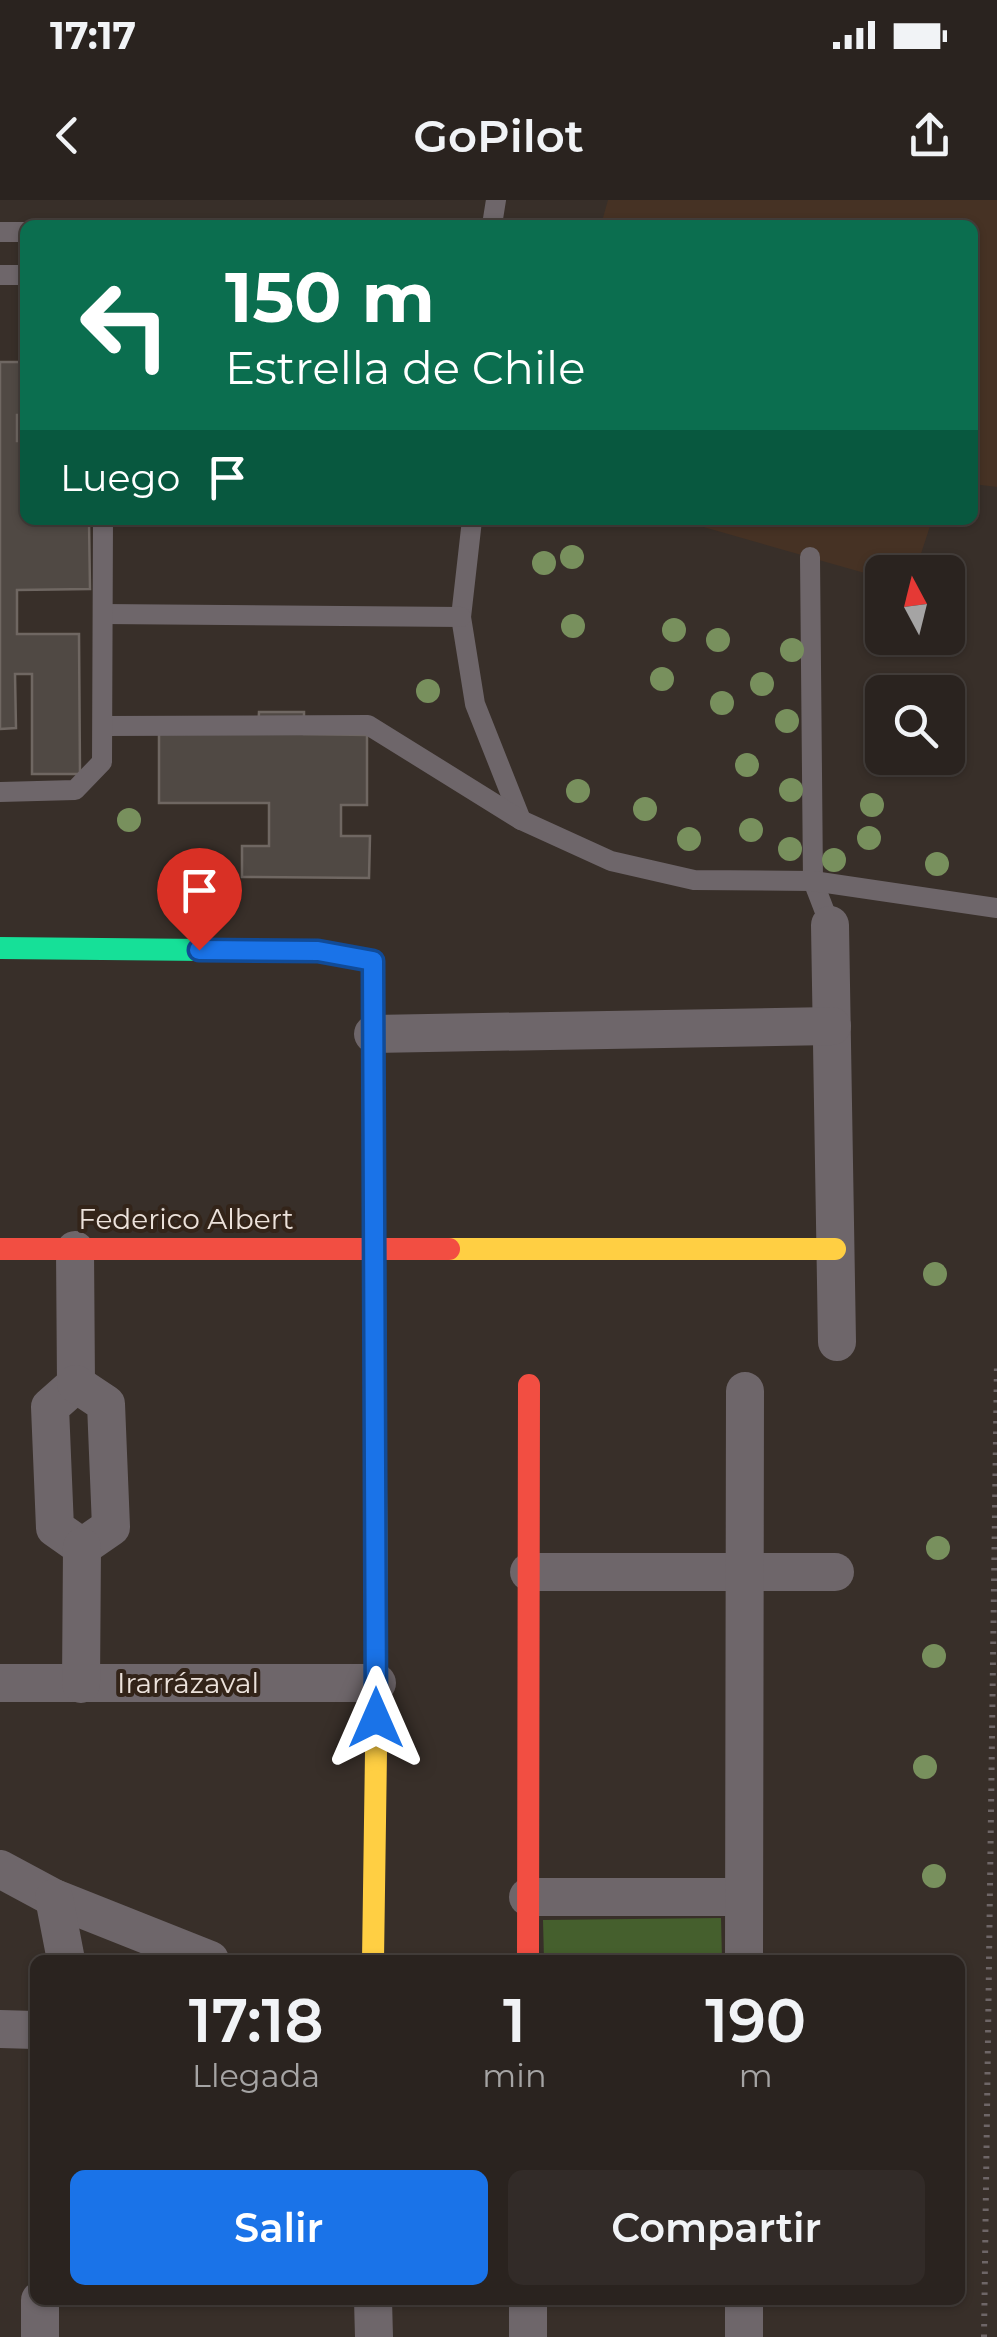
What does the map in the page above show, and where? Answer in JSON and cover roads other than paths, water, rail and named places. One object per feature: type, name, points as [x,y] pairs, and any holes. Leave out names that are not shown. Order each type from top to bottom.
[{"type":"street","points":[[830,924],[837,1342]]},
{"type":"street","points":[[0,948],[318,951],[373,961],[377,1683],[374,1955]]},
{"type":"street","points":[[374,1034],[832,1026]]},
{"type":"street","name":"Federico Albert","points":[[0,1250],[835,1250]]},
{"type":"street","points":[[75,1250],[76,1384],[50,1407],[55,1528],[82,1547]]},
{"type":"street","points":[[76,1384],[106,1404],[111,1527],[82,1547]]},
{"type":"street","points":[[528,1955],[529,1384]]},
{"type":"street","points":[[744,1391],[744,1955]]},
{"type":"street","points":[[81,1684],[82,1547]]},
{"type":"street","points":[[529,1572],[835,1572]]},
{"type":"street","name":"Irarrázaval","points":[[0,1684],[377,1683]]},
{"type":"street","points":[[0,1870],[54,1898],[197,1955]]},
{"type":"street","points":[[528,1897],[744,1897]]},
{"type":"street","points":[[54,1898],[65,1955]]},
{"type":"street","points":[[0,2030],[30,2030]]},
{"type":"street","points":[[40,2305],[40,2337]]},
{"type":"street","points":[[374,2305],[374,2337]]},
{"type":"street","points":[[528,2305],[528,2337]]},
{"type":"street","points":[[744,2305],[744,2337]]},
{"type":"lane","points":[[0,792],[76,790],[102,762],[103,525]]},
{"type":"lane","points":[[471,525],[460,617],[475,704],[521,820]]},
{"type":"lane","points":[[810,557],[813,881],[830,924]]},
{"type":"lane","points":[[104,614],[460,617]]},
{"type":"lane","points":[[103,726],[368,725],[521,820],[611,860],[694,880],[813,881],[997,908]]}]
